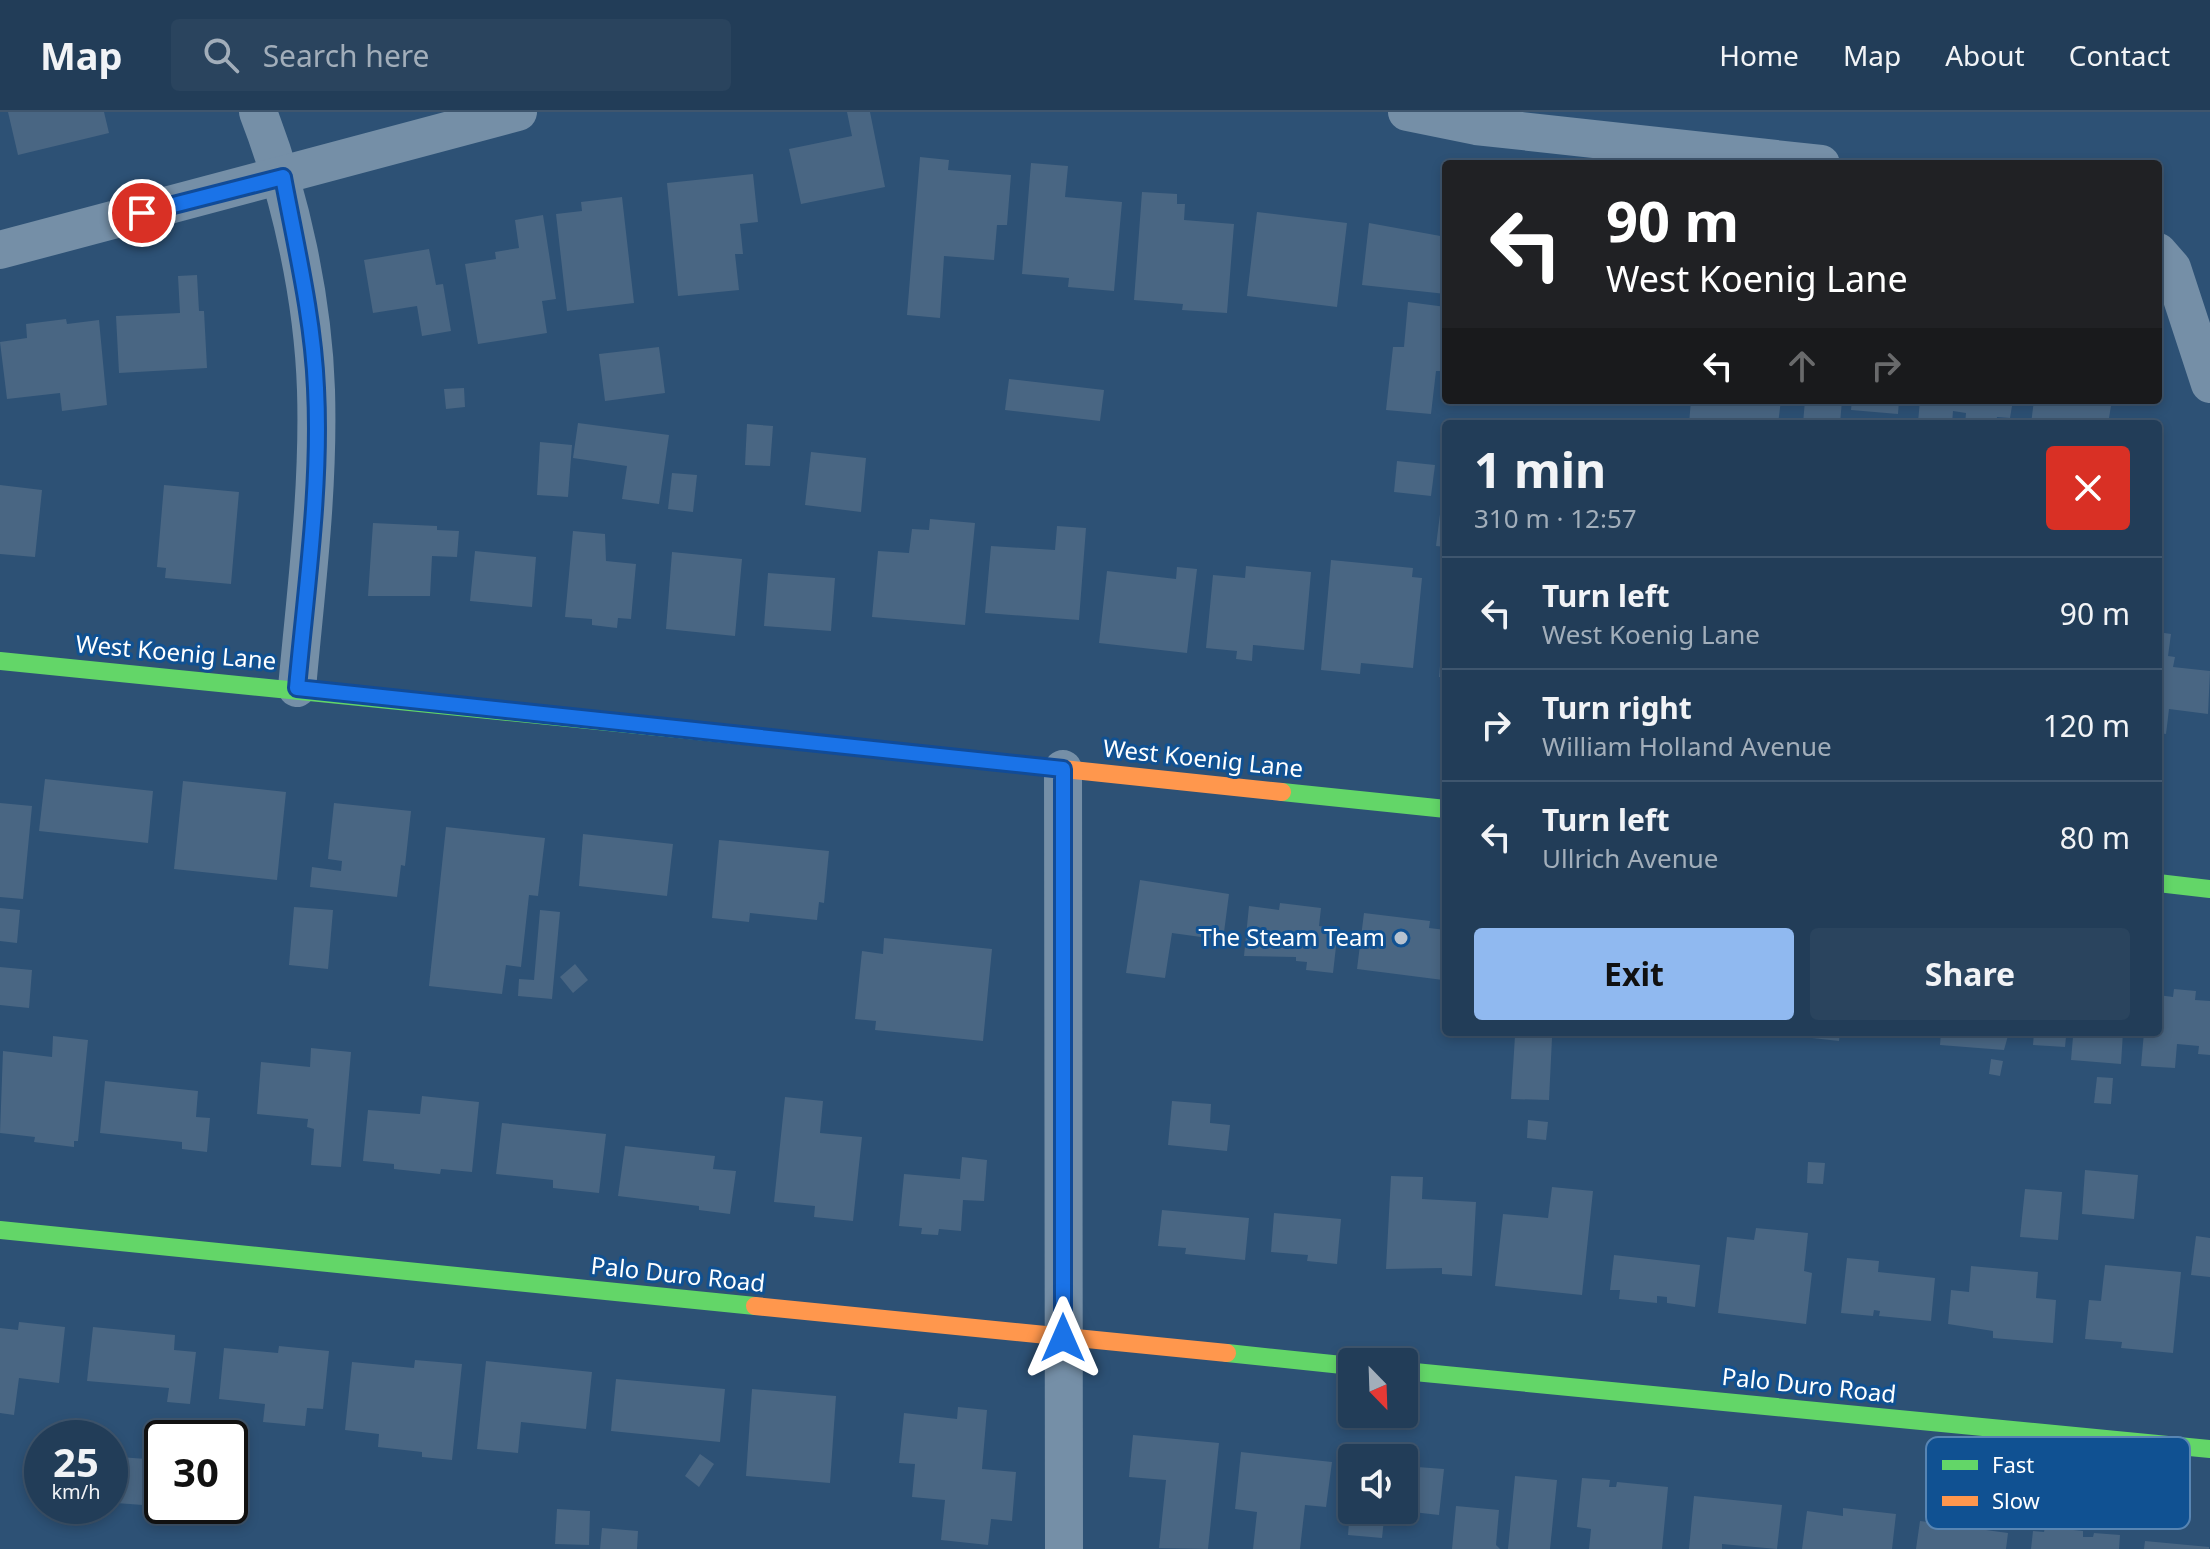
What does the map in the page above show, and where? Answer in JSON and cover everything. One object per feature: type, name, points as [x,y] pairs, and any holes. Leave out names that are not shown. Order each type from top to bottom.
[{"type":"street","points":[[258,112],[283,177],[304,292],[316,388],[315,488],[297,688]]},
{"type":"street","points":[[0,250],[518,112]]},
{"type":"street","points":[[1407,112],[1476,126],[1673,129],[1804,160]]},
{"type":"street","points":[[2165,260],[2210,384]]},
{"type":"street","name":"West Koenig Lane","points":[[0,661],[297,688],[1442,809]]},
{"type":"street","points":[[1063,769],[1064,1549]]},
{"type":"street","points":[[2162,883],[2210,889]]},
{"type":"street","name":"Palo Duro Road","points":[[0,1230],[1338,1365]]},
{"type":"street","name":"Palo Duro Road","points":[[1418,1372],[2086,1437]]},
{"type":"street","name":"Palo Duro Road","points":[[2190,1447],[2210,1449]]},
{"type":"building","points":[[8,112],[104,112],[109,133],[18,155]]},
{"type":"building","points":[[847,112],[870,112],[885,187],[801,204],[789,149],[852,136]]},
{"type":"building","points":[[920,157],[949,160],[948,170],[1011,175],[1007,225],[997,225],[994,260],[944,256],[940,318],[907,315]]},
{"type":"building","points":[[1031,163],[1068,166],[1065,197],[1122,202],[1114,291],[1068,287],[1069,278],[1022,274]]},
{"type":"building","points":[[753,174],[758,222],[740,224],[743,254],[735,254],[739,290],[678,296],[667,183]]},
{"type":"building","points":[[1142,192],[1177,194],[1177,204],[1185,204],[1184,220],[1234,224],[1227,313],[1182,310],[1183,304],[1134,300]]},
{"type":"building","points":[[622,197],[634,303],[567,311],[556,214],[582,211],[581,202]]},
{"type":"building","points":[[1257,212],[1347,223],[1337,307],[1247,296]]},
{"type":"building","points":[[543,215],[556,299],[542,301],[547,333],[478,344],[465,264],[496,259],[495,252],[519,248],[515,220]]},
{"type":"building","points":[[1369,223],[1442,236],[1442,294],[1362,285]]},
{"type":"building","points":[[429,249],[436,285],[443,284],[451,331],[422,336],[417,306],[373,313],[364,260]]},
{"type":"building","points":[[197,275],[199,311],[204,311],[207,368],[119,373],[116,316],[180,313],[178,276]]},
{"type":"building","points":[[1408,302],[1442,306],[1440,371],[1436,371],[1431,414],[1386,410],[1393,347],[1404,347]]},
{"type":"building","points":[[66,319],[67,324],[99,320],[107,405],[62,411],[60,393],[7,399],[0,342],[27,338],[26,324]]},
{"type":"building","points":[[659,347],[665,393],[605,401],[599,354]]},
{"type":"building","points":[[1009,379],[1104,390],[1100,421],[1005,410]]},
{"type":"building","points":[[464,388],[465,407],[446,409],[444,389]]},
{"type":"building","points":[[1691,404],[1780,404],[1778,420],[1689,420]]},
{"type":"building","points":[[1805,404],[1842,404],[1840,420],[1803,420]]},
{"type":"building","points":[[1852,404],[1899,404],[1898,414],[1851,410]]},
{"type":"building","points":[[1920,404],[2012,404],[2010,418],[1965,420],[1966,413],[1953,411],[1952,420],[1918,420]]},
{"type":"building","points":[[2034,404],[2111,404],[2109,420],[2032,420]]},
{"type":"building","points":[[578,423],[669,435],[659,504],[622,499],[627,466],[573,458]]},
{"type":"building","points":[[747,424],[773,426],[770,466],[745,465]]},
{"type":"building","points":[[540,442],[572,445],[568,497],[537,495]]},
{"type":"building","points":[[811,452],[866,458],[861,512],[805,505]]},
{"type":"building","points":[[1397,461],[1435,465],[1431,496],[1394,492]]},
{"type":"building","points":[[672,473],[697,475],[693,512],[668,509]]},
{"type":"building","points":[[0,485],[42,490],[35,557],[0,554]]},
{"type":"building","points":[[164,485],[239,492],[231,584],[165,578],[166,568],[157,567]]},
{"type":"building","points":[[1441,506],[1442,547],[1436,546]]},
{"type":"building","points":[[930,519],[975,523],[965,625],[872,617],[878,551],[909,553],[912,529],[929,530]]},
{"type":"building","points":[[373,523],[437,526],[437,530],[459,531],[457,557],[432,556],[430,596],[368,596]]},
{"type":"building","points":[[1057,526],[1086,528],[1079,620],[985,613],[991,546],[1055,550]]},
{"type":"building","points":[[573,531],[605,534],[606,561],[636,564],[631,619],[618,618],[617,628],[592,625],[592,619],[565,617]]},
{"type":"building","points":[[475,551],[536,557],[532,607],[470,601]]},
{"type":"building","points":[[672,552],[742,559],[735,636],[666,629]]},
{"type":"building","points":[[1331,560],[1413,568],[1412,577],[1422,578],[1413,668],[1361,663],[1360,674],[1321,670]]},
{"type":"building","points":[[1246,566],[1311,572],[1304,650],[1253,645],[1252,661],[1236,659],[1237,651],[1206,648],[1213,575],[1245,578]]},
{"type":"building","points":[[1177,567],[1197,569],[1187,653],[1099,643],[1107,571],[1176,579]]},
{"type":"building","points":[[768,573],[835,578],[831,631],[764,626]]},
{"type":"building","points":[[2162,633],[2171,634],[2168,656],[2175,657],[2173,667],[2210,671],[2208,714],[2169,709],[2166,734],[2162,734]]},
{"type":"building","points":[[1442,642],[1442,677],[1439,677]]},
{"type":"building","points":[[45,779],[153,791],[148,843],[39,831]]},
{"type":"building","points":[[183,781],[286,792],[277,880],[174,869]]},
{"type":"building","points":[[0,803],[32,806],[23,899],[0,897]]},
{"type":"building","points":[[334,803],[411,811],[405,866],[401,865],[397,897],[310,887],[312,867],[341,871],[342,861],[328,859]]},
{"type":"building","points":[[446,827],[545,838],[538,896],[529,895],[521,967],[506,965],[502,994],[429,986]]},
{"type":"building","points":[[583,834],[673,844],[667,896],[579,886]]},
{"type":"building","points":[[719,840],[829,851],[824,903],[819,902],[817,920],[750,913],[749,922],[712,918]]},
{"type":"building","points":[[1140,880],[1229,894],[1223,940],[1172,933],[1165,978],[1126,973]]},
{"type":"building","points":[[1280,903],[1321,908],[1319,926],[1338,929],[1333,973],[1306,970],[1307,962],[1296,961],[1296,957],[1244,956],[1249,906],[1279,910]]},
{"type":"building","points":[[294,907],[333,910],[328,969],[289,965]]},
{"type":"building","points":[[0,908],[20,910],[17,943],[0,941]]},
{"type":"building","points":[[540,910],[560,912],[552,999],[518,996],[519,979],[534,980]]},
{"type":"building","points":[[1364,913],[1430,921],[1429,928],[1442,930],[1442,980],[1357,969]]},
{"type":"building","points":[[884,938],[992,949],[983,1041],[875,1030],[876,1021],[855,1019],[862,951],[883,954]]},
{"type":"building","points":[[575,964],[588,980],[573,993],[560,977]]},
{"type":"building","points":[[0,967],[32,970],[29,1008],[0,1005]]},
{"type":"building","points":[[2174,989],[2196,991],[2195,1000],[2210,1001],[2210,1055],[2198,1054],[2199,1046],[2177,1044],[2175,1068],[2141,1066],[2144,1036],[2162,1036],[2162,996],[2173,997]]},
{"type":"building","points":[[53,1036],[88,1040],[78,1141],[74,1141],[74,1147],[34,1142],[35,1137],[0,1133],[3,1051],[52,1057]]},
{"type":"building","points":[[1515,1036],[1552,1038],[1549,1100],[1511,1099]]},
{"type":"building","points":[[1803,1036],[1840,1036],[1839,1041]]},
{"type":"building","points":[[1941,1036],[2008,1036],[2004,1050],[1940,1045]]},
{"type":"building","points":[[2034,1036],[2123,1036],[2121,1064],[2071,1060],[2073,1037],[2066,1037],[2065,1047],[2033,1045]]},
{"type":"building","points":[[311,1048],[351,1052],[341,1167],[311,1165],[314,1129],[307,1127],[308,1119],[257,1114],[261,1062],[310,1067]]},
{"type":"building","points":[[1991,1059],[2003,1061],[2000,1076],[1989,1074]]},
{"type":"building","points":[[2097,1077],[2113,1078],[2111,1104],[2094,1103]]},
{"type":"building","points":[[105,1081],[198,1091],[196,1117],[210,1118],[207,1152],[182,1149],[182,1142],[100,1133]]},
{"type":"building","points":[[422,1096],[479,1102],[472,1172],[441,1169],[440,1174],[394,1169],[394,1164],[363,1161],[368,1110],[420,1114]]},
{"type":"building","points":[[785,1097],[823,1101],[820,1133],[862,1137],[853,1221],[814,1217],[815,1206],[774,1202]]},
{"type":"building","points":[[1172,1101],[1211,1104],[1210,1123],[1230,1125],[1227,1151],[1168,1145]]},
{"type":"building","points":[[1528,1120],[1548,1122],[1546,1140],[1527,1138]]},
{"type":"building","points":[[502,1123],[606,1134],[599,1193],[553,1188],[553,1180],[496,1174]]},
{"type":"building","points":[[625,1146],[715,1156],[713,1169],[736,1171],[730,1214],[699,1210],[699,1206],[618,1196]]},
{"type":"building","points":[[962,1157],[987,1160],[984,1201],[963,1200],[961,1231],[939,1229],[938,1235],[921,1234],[922,1228],[899,1226],[904,1174],[960,1179]]},
{"type":"building","points":[[1808,1162],[1825,1163],[1823,1184],[1807,1183]]},
{"type":"building","points":[[2085,1170],[2138,1175],[2134,1219],[2082,1214]]},
{"type":"building","points":[[1391,1176],[1423,1177],[1422,1199],[1476,1202],[1472,1276],[1442,1274],[1442,1268],[1386,1269]]},
{"type":"building","points":[[1552,1187],[1593,1191],[1582,1295],[1495,1286],[1503,1214],[1548,1218]]},
{"type":"building","points":[[2025,1189],[2062,1192],[2058,1240],[2020,1237]]},
{"type":"building","points":[[1162,1210],[1249,1218],[1245,1260],[1185,1254],[1186,1248],[1158,1246]]},
{"type":"building","points":[[1274,1213],[1341,1219],[1337,1264],[1307,1261],[1308,1255],[1271,1252]]},
{"type":"building","points":[[1756,1228],[1808,1233],[1804,1271],[1812,1273],[1806,1324],[1718,1313],[1727,1237],[1754,1240]]},
{"type":"building","points":[[2196,1236],[2210,1238],[2210,1277],[2191,1275]]},
{"type":"building","points":[[1614,1255],[1700,1265],[1695,1307],[1667,1303],[1667,1297],[1657,1296],[1657,1303],[1619,1299],[1620,1290],[1610,1290]]},
{"type":"building","points":[[1847,1258],[1879,1261],[1878,1272],[1935,1278],[1931,1321],[1879,1316],[1880,1311],[1874,1310],[1873,1316],[1841,1313]]},
{"type":"building","points":[[2105,1265],[2181,1272],[2173,1353],[2121,1348],[2122,1342],[2085,1339],[2089,1300],[2101,1301]]},
{"type":"building","points":[[1971,1266],[2038,1272],[2036,1298],[2056,1300],[2053,1343],[1993,1338],[1993,1331],[1948,1324],[1951,1290],[1969,1292]]},
{"type":"building","points":[[19,1322],[65,1327],[59,1383],[19,1378],[14,1415],[0,1413],[0,1328],[18,1330]]},
{"type":"building","points":[[93,1327],[175,1335],[174,1350],[196,1352],[190,1404],[167,1402],[169,1388],[87,1381]]},
{"type":"building","points":[[279,1346],[329,1351],[323,1409],[307,1408],[305,1426],[263,1422],[265,1404],[219,1399],[224,1348],[278,1353]]},
{"type":"building","points":[[415,1360],[462,1364],[452,1460],[422,1457],[422,1452],[378,1447],[379,1434],[345,1430],[352,1362],[414,1368]]},
{"type":"building","points":[[486,1361],[592,1372],[586,1429],[521,1422],[518,1453],[477,1449]]},
{"type":"building","points":[[616,1379],[725,1389],[720,1442],[611,1431]]},
{"type":"building","points":[[752,1389],[836,1396],[830,1483],[746,1476]]},
{"type":"building","points":[[958,1407],[987,1410],[982,1469],[1016,1472],[1012,1521],[991,1519],[988,1545],[941,1540],[945,1500],[912,1497],[915,1464],[899,1463],[904,1413],[957,1419]]},
{"type":"building","points":[[1133,1435],[1219,1443],[1208,1549],[1159,1548],[1166,1480],[1129,1477]]},
{"type":"building","points":[[1241,1452],[1332,1462],[1326,1507],[1305,1505],[1300,1549],[1253,1549],[1257,1512],[1235,1509]]},
{"type":"building","points":[[700,1454],[714,1464],[699,1487],[685,1476]]},
{"type":"building","points":[[128,1458],[144,1459],[143,1505],[128,1504]]},
{"type":"building","points":[[1418,1467],[1444,1469],[1439,1515],[1418,1513]]},
{"type":"building","points":[[1515,1476],[1557,1480],[1550,1549],[1508,1549]]},
{"type":"building","points":[[1582,1478],[1610,1480],[1609,1487],[1616,1487],[1617,1482],[1668,1487],[1662,1549],[1589,1549],[1591,1529],[1577,1527]]},
{"type":"building","points":[[1694,1496],[1782,1505],[1777,1549],[1722,1544],[1722,1549],[1689,1549]]},
{"type":"building","points":[[1456,1506],[1499,1510],[1496,1545],[1500,1549],[1452,1549]]},
{"type":"building","points":[[1843,1508],[1896,1514],[1892,1549],[1802,1549],[1807,1511],[1843,1516]]},
{"type":"building","points":[[557,1509],[590,1511],[589,1545],[555,1544]]},
{"type":"building","points":[[1920,1521],[1926,1522],[1926,1529],[1979,1529],[2008,1533],[2006,1549],[1916,1549]]},
{"type":"building","points":[[1349,1524],[1384,1524],[1382,1538],[1348,1535]]},
{"type":"building","points":[[602,1528],[638,1531],[637,1549],[600,1549]]},
{"type":"building","points":[[2045,1529],[2064,1529],[2083,1531],[2083,1537],[2093,1537],[2094,1533],[2120,1535],[2119,1549],[2031,1549],[2033,1531],[2044,1532]]},
{"type":"building","points":[[2145,1541],[2209,1547],[2209,1549],[2144,1549]]},
{"type":"traffic: fast","points":[[0,661],[797,741]]},
{"type":"traffic: fast","points":[[1282,792],[1442,809]]},
{"type":"traffic: fast","points":[[2162,883],[2210,889]]},
{"type":"traffic: fast","points":[[0,1230],[755,1306]]},
{"type":"traffic: fast","points":[[1227,1353],[1338,1365]]},
{"type":"traffic: fast","points":[[1418,1372],[2086,1437]]},
{"type":"traffic: fast","points":[[2190,1447],[2210,1449]]},
{"type":"traffic: slow","points":[[797,741],[1282,792]]},
{"type":"traffic: slow","points":[[755,1306],[1227,1353]]},
{"type":"place","name":"The Steam Team","points":[[1401,938]]},
{"type":"route","points":[[142,213],[283,177],[304,292],[316,388],[315,488],[297,688],[1063,769],[1063,1338]]}]
